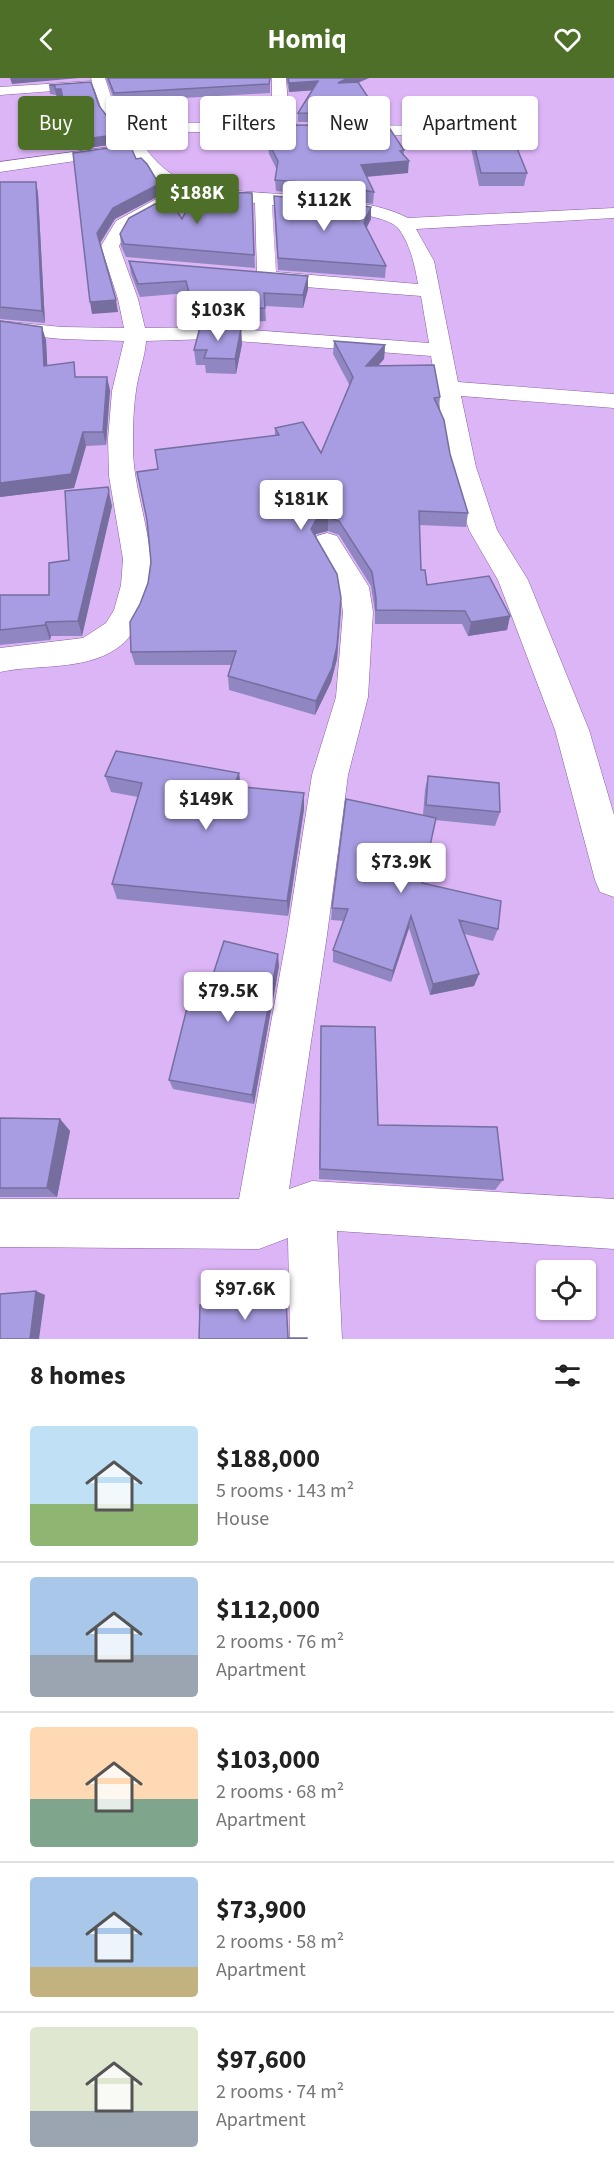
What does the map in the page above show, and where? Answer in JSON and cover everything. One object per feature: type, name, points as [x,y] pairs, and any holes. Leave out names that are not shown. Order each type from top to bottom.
[{"type":"street","points":[[279,78],[280,96]]},
{"type":"street","points":[[0,91],[99,81],[106,103]]},
{"type":"street","points":[[296,128],[402,130]]},
{"type":"street","points":[[0,167],[128,150]]},
{"type":"street","points":[[144,150],[161,176],[189,189],[363,210],[392,216],[405,224],[424,261],[463,466],[483,530],[513,580],[568,719],[607,825],[614,880]]},
{"type":"street","points":[[0,660],[78,651],[96,645],[115,633],[123,623],[132,602],[137,559],[121,469],[124,392],[136,335],[129,297],[110,246],[122,225],[189,189]]},
{"type":"street","points":[[263,199],[267,278]]},
{"type":"street","points":[[405,224],[614,213]]},
{"type":"street","points":[[115,264],[138,266]]},
{"type":"street","points":[[244,276],[429,291]]},
{"type":"street","points":[[0,327],[62,333],[136,335],[211,333],[440,350]]},
{"type":"street","points":[[447,388],[614,401]]},
{"type":"street","points":[[259,1224],[307,935],[330,775],[352,697],[358,612],[354,587],[327,542]]},
{"type":"street","points":[[312,1205],[316,1339]]},
{"type":"street","points":[[0,1223],[259,1224],[312,1205],[614,1224]]},
{"type":"building","points":[[108,78],[270,78],[269,84],[114,93]]},
{"type":"building","points":[[288,78],[348,78],[338,83],[358,82],[367,96],[309,96],[318,81],[289,83]]},
{"type":"building","points":[[91,82],[99,106],[106,115],[106,136],[94,138],[94,96],[62,96],[61,89],[55,89],[55,86],[49,85]]},
{"type":"building","points":[[308,97],[308,113],[298,113]]},
{"type":"building","points":[[296,125],[308,125],[308,150],[390,150],[390,129],[404,150],[400,151],[409,161],[361,165],[374,192],[326,184],[275,180],[278,161],[272,150],[296,150]]},
{"type":"building","points":[[106,148],[132,150],[136,159],[141,158],[147,164],[159,184],[113,208],[97,233],[116,300],[90,302],[73,153]]},
{"type":"building","points":[[475,150],[518,150],[527,173],[481,173]]},
{"type":"building","points":[[0,182],[36,182],[42,311],[0,307]]},
{"type":"building","points":[[196,191],[252,193],[254,255],[124,244],[120,234],[129,218],[168,197],[182,219]]},
{"type":"building","points":[[274,196],[371,207],[364,223],[386,266],[278,258]]},
{"type":"building","points":[[129,261],[308,276],[303,295],[264,293],[265,308],[246,309],[245,315],[205,312],[210,294],[190,296],[186,281],[138,284]]},
{"type":"building","points":[[0,321],[42,327],[44,366],[74,362],[75,377],[107,377],[103,432],[83,432],[71,474],[0,483]]},
{"type":"building","points":[[200,327],[241,329],[235,359],[204,358],[207,350],[194,350]]},
{"type":"building","points":[[334,341],[385,345],[366,366],[434,365],[440,397],[434,398],[444,420],[450,454],[468,513],[419,511],[421,570],[425,570],[427,585],[489,576],[510,616],[471,622],[465,611],[376,610],[372,572],[339,521],[328,517],[316,520],[311,529],[337,574],[341,598],[337,646],[332,668],[316,701],[228,676],[236,651],[131,652],[130,622],[148,583],[151,562],[147,520],[137,472],[158,469],[155,450],[279,435],[275,428],[303,422],[321,453],[353,377]]},
{"type":"building","points":[[108,487],[109,491],[78,621],[46,622],[45,625],[0,630],[0,595],[49,595],[49,563],[69,560],[65,491]]},
{"type":"building","points":[[116,751],[239,773],[234,786],[304,793],[287,901],[112,884],[142,783],[105,776]]},
{"type":"building","points":[[428,776],[499,783],[500,812],[426,805]]},
{"type":"building","points":[[346,799],[436,818],[422,883],[501,901],[498,929],[459,920],[479,974],[433,984],[411,916],[393,971],[333,950],[348,909],[332,908]]},
{"type":"building","points":[[224,941],[278,954],[252,1095],[169,1080],[189,1000],[204,1002]]},
{"type":"building","points":[[321,1026],[375,1027],[378,1125],[497,1127],[503,1180],[320,1169]]},
{"type":"building","points":[[0,1118],[60,1119],[47,1188],[0,1188]]},
{"type":"building","points":[[36,1291],[30,1339],[0,1339],[0,1294]]},
{"type":"building","points":[[286,1300],[288,1338],[307,1339],[199,1339],[200,1305]]}]
